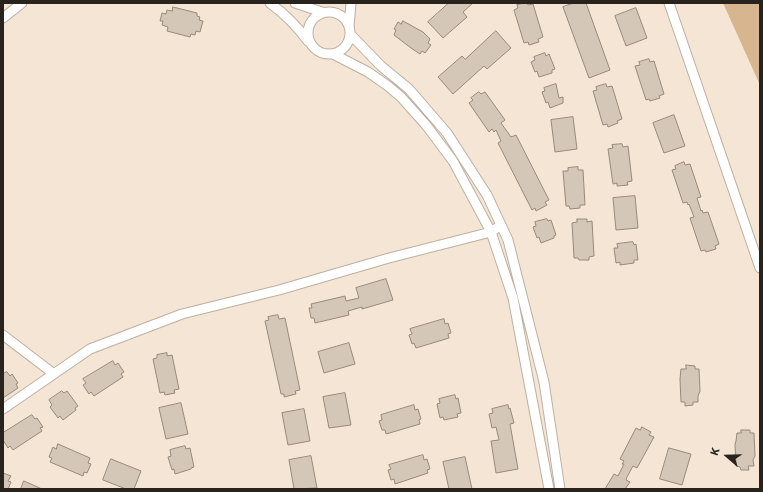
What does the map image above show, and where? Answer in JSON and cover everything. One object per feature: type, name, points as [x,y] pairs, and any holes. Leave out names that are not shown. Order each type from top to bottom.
[{"type":"street","points":[[3,18],[22,3]]},
{"type":"street","points":[[270,3],[283,12],[295,24],[313,48],[326,54],[333,54],[340,51],[349,40],[351,3]]},
{"type":"street","points":[[295,3],[324,12],[335,12],[342,15],[350,30],[381,66],[409,89],[447,133],[487,195],[510,247],[544,382],[560,489]]},
{"type":"street","points":[[309,42],[307,34],[311,20],[316,15],[324,12],[331,3]]},
{"type":"street","points":[[669,3],[760,268]]},
{"type":"street","points":[[333,54],[368,72],[388,86],[426,125],[453,161],[491,232],[513,298],[550,489]]},
{"type":"street","points":[[3,409],[90,348],[182,314],[279,290],[389,258],[491,232],[501,225]]},
{"type":"street","points":[[3,335],[54,374]]},
{"type":"shaded area","points":[[723,3],[760,3],[760,85]]},
{"type":"building","points":[[449,3],[473,3],[463,12],[467,17],[443,38],[428,22]]},
{"type":"building","points":[[525,3],[528,5],[533,4],[543,37],[538,39],[539,42],[529,45],[528,42],[524,43],[514,10],[518,8],[517,5]]},
{"type":"building","points":[[574,3],[586,3],[610,70],[589,78],[563,7]]},
{"type":"building","points":[[173,7],[197,13],[197,16],[200,17],[199,20],[203,21],[200,32],[196,31],[195,35],[191,34],[190,37],[167,31],[168,27],[162,25],[163,21],[160,21],[162,13],[166,14],[167,10],[172,11]]},
{"type":"building","points":[[636,8],[647,38],[626,46],[615,16]]},
{"type":"building","points":[[403,21],[423,32],[430,39],[428,43],[431,45],[425,53],[422,51],[420,54],[394,35],[396,30],[394,29],[398,22],[401,24]]},
{"type":"building","points":[[496,31],[511,48],[487,69],[484,66],[453,94],[438,77],[462,56],[465,59]]},
{"type":"building","points":[[545,53],[546,56],[549,54],[555,69],[552,70],[552,73],[539,77],[531,62],[535,60],[534,57]]},
{"type":"building","points":[[649,59],[650,62],[654,61],[664,94],[659,96],[660,98],[650,101],[649,99],[646,100],[635,66],[640,65],[639,62]]},
{"type":"building","points":[[556,84],[559,98],[563,97],[563,103],[550,108],[548,102],[546,103],[542,92],[545,91],[544,88]]},
{"type":"building","points":[[606,84],[607,87],[612,86],[622,119],[617,121],[618,123],[608,127],[607,124],[603,125],[593,91],[597,90],[596,87]]},
{"type":"building","points":[[479,92],[481,94],[485,92],[505,120],[501,123],[511,137],[516,135],[549,200],[545,202],[547,205],[536,211],[535,208],[532,210],[498,143],[501,141],[496,130],[494,132],[492,129],[489,132],[469,103],[473,100],[471,98]]},
{"type":"building","points":[[674,115],[685,146],[664,153],[653,123]]},
{"type":"building","points":[[573,117],[577,149],[555,152],[551,120]]},
{"type":"building","points":[[622,144],[623,147],[628,146],[632,181],[627,182],[628,185],[617,186],[617,183],[613,184],[608,149],[613,148],[612,145]]},
{"type":"building","points":[[684,162],[685,165],[690,164],[701,197],[697,198],[701,211],[702,210],[703,213],[708,212],[719,244],[715,246],[716,249],[706,252],[705,250],[701,251],[690,218],[694,217],[689,204],[688,205],[687,202],[683,203],[672,170],[676,169],[675,166]]},
{"type":"building","points":[[578,167],[578,170],[583,170],[585,205],[580,205],[580,208],[570,209],[569,206],[566,206],[563,171],[568,171],[568,168]]},
{"type":"building","points":[[635,196],[638,228],[616,230],[613,198]]},
{"type":"building","points":[[547,219],[548,221],[551,220],[556,235],[554,238],[541,243],[539,237],[537,238],[533,227],[536,226],[535,222]]},
{"type":"building","points":[[577,219],[587,219],[587,222],[592,221],[594,256],[589,257],[589,260],[579,260],[578,258],[574,258],[572,223],[577,222]]},
{"type":"building","points":[[633,242],[634,245],[636,244],[638,260],[634,260],[634,263],[620,265],[620,262],[616,263],[614,248],[618,248],[617,244]]},
{"type":"building","points":[[386,279],[393,300],[362,309],[362,307],[348,311],[349,315],[315,323],[314,318],[311,318],[309,308],[312,308],[311,304],[345,296],[346,301],[359,298],[356,288]]},
{"type":"building","points":[[278,315],[279,319],[285,318],[300,390],[295,391],[296,394],[284,397],[284,394],[281,394],[265,321],[269,320],[268,317]]},
{"type":"building","points":[[444,319],[445,324],[448,323],[451,333],[448,334],[449,338],[416,348],[414,343],[412,344],[409,335],[412,334],[410,329]]},
{"type":"building","points":[[349,343],[355,364],[324,373],[318,352]]},
{"type":"building","points":[[167,353],[167,356],[172,355],[179,389],[174,390],[175,393],[165,395],[164,392],[160,393],[153,359],[157,358],[157,355]]},
{"type":"building","points":[[113,361],[115,365],[118,363],[124,372],[121,374],[123,377],[94,396],[91,392],[89,394],[83,385],[86,383],[83,379]]},
{"type":"building","points":[[686,365],[695,366],[695,369],[699,369],[700,391],[698,402],[693,402],[693,405],[685,406],[685,402],[681,402],[680,379],[681,369],[686,369]]},
{"type":"building","points":[[7,372],[10,376],[12,374],[18,383],[16,384],[18,388],[3,398],[3,374]]},
{"type":"building","points":[[62,391],[64,393],[67,391],[78,406],[75,408],[76,410],[63,420],[60,416],[58,418],[50,407],[52,405],[49,400]]},
{"type":"building","points":[[345,393],[351,425],[329,428],[323,397]]},
{"type":"building","points":[[455,395],[456,399],[458,398],[461,413],[457,414],[458,417],[444,420],[443,417],[440,418],[437,404],[440,403],[439,399]]},
{"type":"building","points":[[181,403],[188,434],[166,439],[159,408]]},
{"type":"building","points":[[414,405],[415,410],[418,409],[421,419],[419,420],[420,424],[386,434],[385,430],[382,430],[379,421],[382,420],[381,415]]},
{"type":"building","points":[[508,405],[514,423],[510,424],[518,469],[496,473],[491,441],[499,440],[496,427],[492,428],[489,414],[493,413],[492,409]]},
{"type":"building","points":[[304,409],[310,441],[288,445],[282,413]]},
{"type":"building","points":[[32,415],[35,419],[37,418],[43,427],[40,428],[42,431],[13,450],[10,446],[8,448],[3,440],[3,433]]},
{"type":"building","points":[[642,427],[651,432],[649,435],[654,437],[637,468],[633,466],[627,477],[626,480],[630,482],[625,489],[605,489],[614,474],[618,476],[624,464],[622,464],[624,461],[620,459],[636,428],[640,430]]},
{"type":"building","points":[[741,430],[750,430],[750,433],[754,433],[754,466],[748,466],[749,470],[741,470],[740,467],[736,466],[735,444],[737,433],[741,433]]},
{"type":"building","points":[[58,444],[90,458],[88,463],[91,464],[87,473],[84,472],[83,476],[50,462],[52,458],[49,457],[53,447],[56,449]]},
{"type":"building","points":[[185,446],[186,449],[190,448],[194,467],[175,474],[174,469],[172,470],[168,457],[171,456],[170,450]]},
{"type":"building","points":[[669,448],[691,454],[682,485],[660,479]]},
{"type":"building","points":[[423,455],[424,460],[427,459],[430,469],[427,470],[428,473],[395,484],[394,479],[391,480],[388,470],[391,469],[389,465]]},
{"type":"building","points":[[311,456],[317,488],[294,489],[289,460]]},
{"type":"building","points":[[465,457],[472,489],[449,489],[443,462]]},
{"type":"building","points":[[111,459],[141,471],[134,489],[126,489],[103,480]]},
{"type":"building","points":[[3,473],[11,476],[8,481],[11,482],[8,489],[3,489]]},
{"type":"building","points":[[24,481],[42,489],[21,489]]}]
